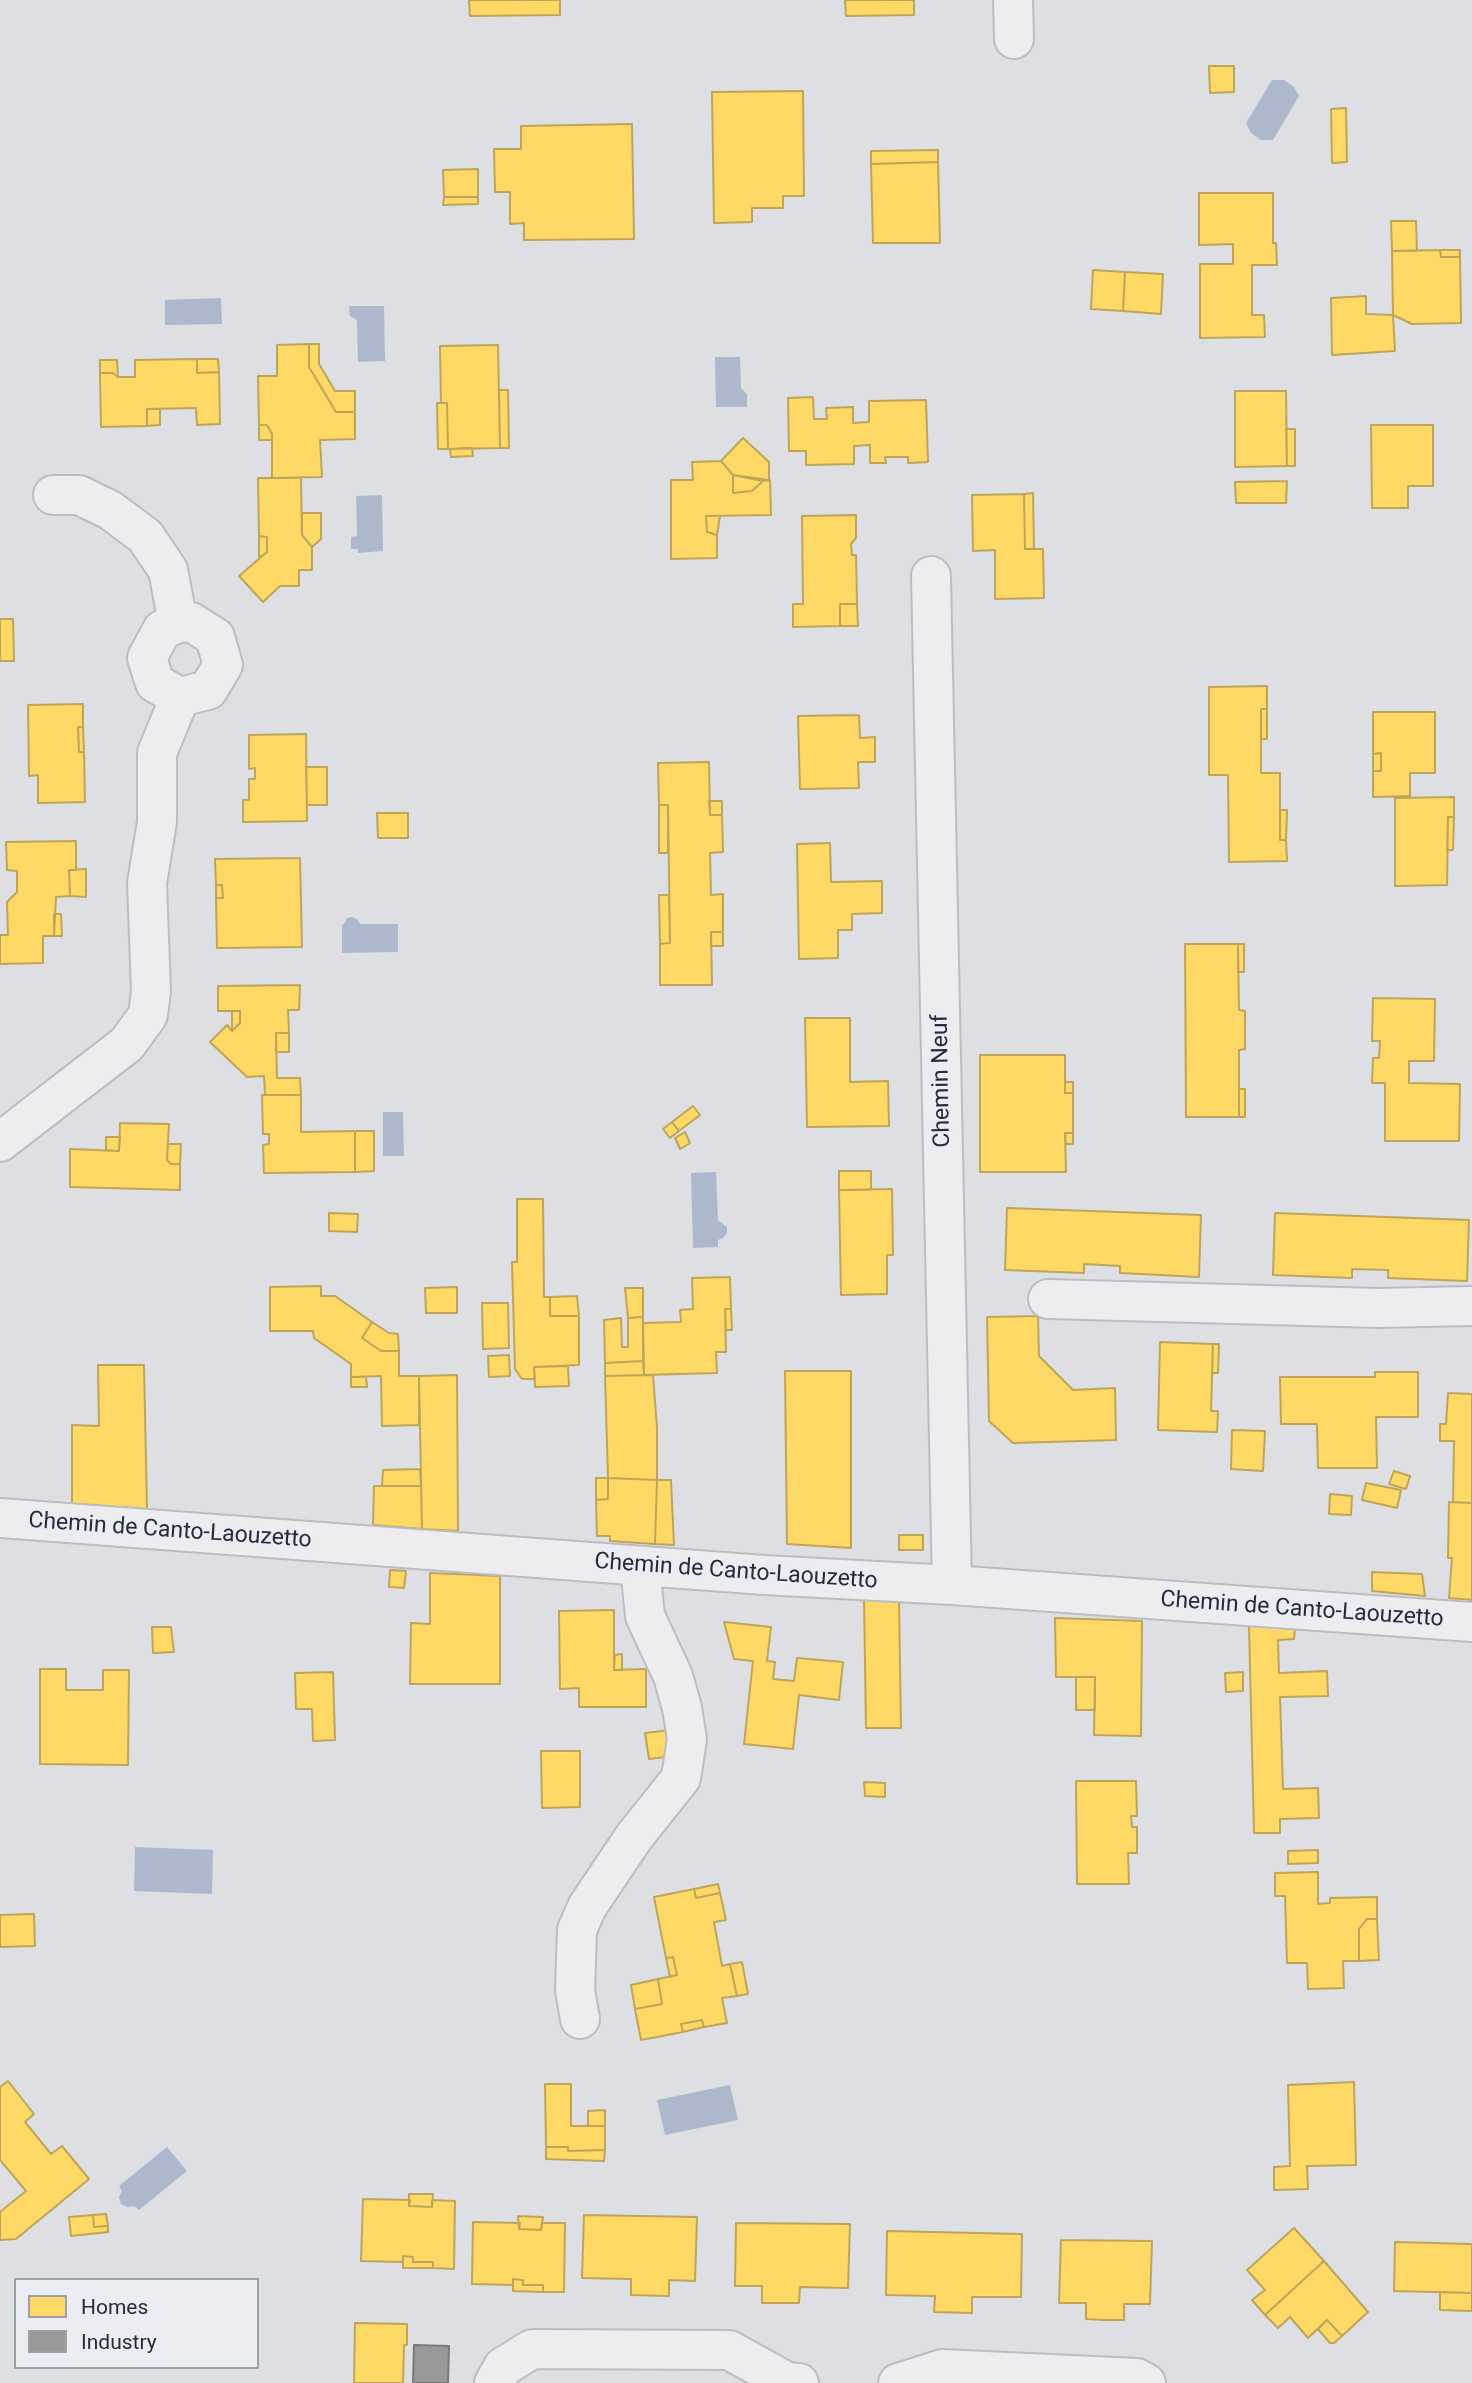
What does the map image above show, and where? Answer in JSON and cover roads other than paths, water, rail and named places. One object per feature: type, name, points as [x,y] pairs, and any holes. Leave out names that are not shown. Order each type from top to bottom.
[{"type":"street","points":[[1013,0],[1014,39]]},
{"type":"street","points":[[53,495],[79,495],[110,510],[145,536],[168,570],[178,623]]},
{"type":"street","name":"Chemin Neuf","points":[[931,576],[952,1586]]},
{"type":"street","points":[[191,622],[215,637],[223,665],[208,690],[180,697],[155,683],[147,658],[162,630],[178,623],[191,622]]},
{"type":"street","points":[[0,1142],[127,1044],[148,1016],[151,991],[147,883],[157,822],[157,753],[180,697]]},
{"type":"street","points":[[1048,1299],[1378,1308],[1472,1306]]},
{"type":"street","name":"Chemin de Canto-Laouzetto","points":[[0,1518],[640,1566],[1472,1622]]},
{"type":"street","points":[[580,2019],[575,1990],[577,1930],[587,1907],[634,1836],[681,1778],[687,1739],[673,1676],[646,1616],[640,1566]]},
{"type":"street","points":[[494,2383],[503,2367],[532,2349],[729,2350],[786,2382],[799,2383]]},
{"type":"street","points":[[898,2383],[942,2369],[1136,2378],[1146,2383]]},
{"type":"water","points":[[1272,80],[1284,80],[1294,87],[1299,96],[1273,140],[1261,140],[1251,133],[1246,123]]},
{"type":"water","points":[[221,298],[222,324],[165,325],[165,300]]},
{"type":"water","points":[[349,306],[384,306],[385,361],[358,362],[357,320],[350,316]]},
{"type":"water","points":[[715,357],[740,357],[741,388],[747,394],[747,407],[716,407]]},
{"type":"water","points":[[382,495],[383,551],[358,553],[358,549],[351,549],[351,537],[357,536],[356,496]]},
{"type":"water","points":[[352,917],[360,924],[398,924],[398,952],[342,953],[342,925],[347,918]]},
{"type":"water","points":[[383,1112],[403,1112],[404,1156],[383,1156]]},
{"type":"water","points":[[716,1172],[718,1220],[727,1227],[727,1233],[718,1240],[718,1247],[693,1248],[691,1173]]},
{"type":"water","points":[[135,1847],[213,1850],[212,1894],[134,1891]]},
{"type":"water","points":[[730,2085],[738,2120],[665,2135],[657,2100]]},
{"type":"water","points":[[167,2147],[187,2171],[139,2210],[134,2206],[121,2204],[119,2197],[122,2191],[119,2186]]}]
